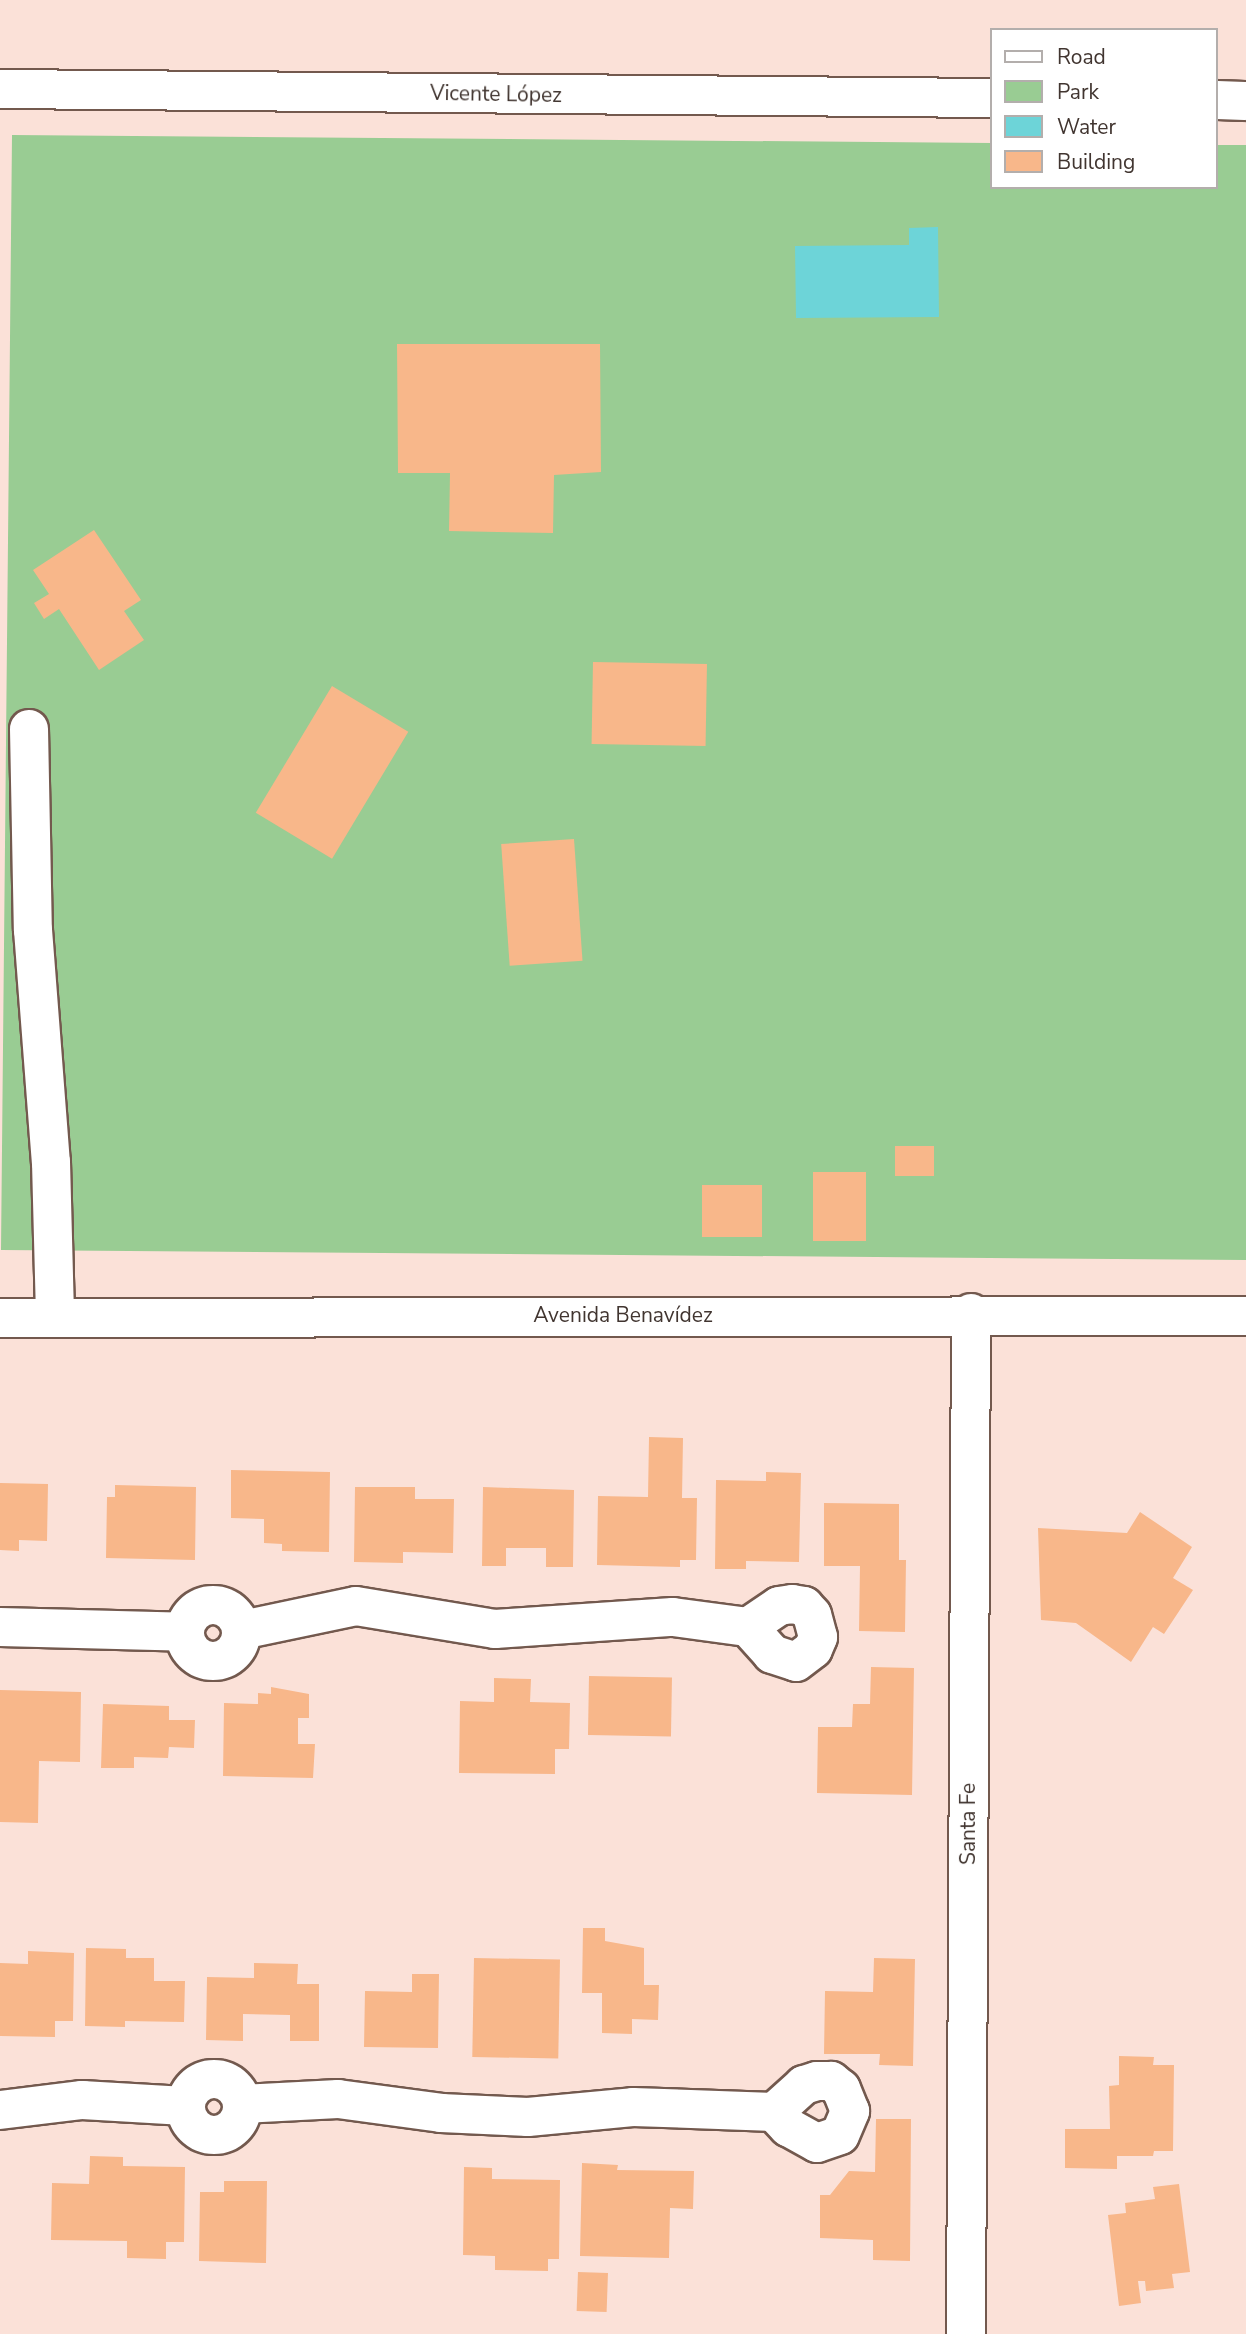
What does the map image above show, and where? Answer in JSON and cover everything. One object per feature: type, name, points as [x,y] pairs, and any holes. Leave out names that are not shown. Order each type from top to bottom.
[{"type":"street","name":"Vicente López","points":[[0,89],[990,98]]},
{"type":"street","points":[[1218,100],[1246,101]]},
{"type":"street","points":[[29,729],[33,930],[51,1162],[55,1318]]},
{"type":"street","name":"Avenida Benavídez","points":[[0,1318],[971,1313],[1246,1316]]},
{"type":"street","name":"Santa Fe","points":[[966,2334],[971,1313]]},
{"type":"street","points":[[0,1627],[185,1632],[191,1650],[215,1661],[238,1648],[242,1630],[356,1606],[495,1629],[673,1617],[748,1627]]},
{"type":"street","points":[[0,2110],[82,2100],[185,2106],[197,2130],[215,2135],[232,2129],[242,2104],[338,2099],[441,2113],[528,2117],[634,2107],[774,2112]]},
{"type":"green space","points":[[12,135],[990,143],[990,189],[1218,189],[1218,145],[1246,145],[1246,1260],[1,1250]]},
{"type":"water","points":[[938,227],[939,317],[796,318],[795,246],[909,245],[909,228]]},
{"type":"building","points":[[397,344],[600,344],[601,472],[554,475],[553,533],[449,531],[450,473],[398,473]]},
{"type":"building","points":[[94,530],[141,600],[124,611],[144,640],[99,670],[59,609],[44,619],[34,603],[49,594],[33,570]]},
{"type":"building","points":[[593,662],[707,664],[706,746],[592,744]]},
{"type":"building","points":[[332,686],[408,732],[332,859],[256,813]]},
{"type":"building","points":[[574,839],[583,961],[510,966],[501,844]]},
{"type":"building","points":[[895,1146],[934,1146],[934,1176],[895,1176]]},
{"type":"building","points":[[813,1172],[866,1172],[866,1241],[813,1241]]},
{"type":"building","points":[[702,1185],[762,1185],[762,1237],[702,1237]]},
{"type":"building","points":[[649,1437],[683,1438],[682,1498],[697,1498],[696,1560],[680,1560],[680,1567],[597,1565],[598,1496],[648,1497]]},
{"type":"building","points":[[231,1470],[330,1472],[329,1552],[282,1551],[282,1544],[264,1543],[264,1519],[231,1518]]},
{"type":"building","points":[[766,1472],[801,1473],[799,1562],[746,1561],[746,1569],[715,1569],[716,1480],[766,1481]]},
{"type":"building","points":[[0,1483],[48,1484],[47,1541],[19,1540],[19,1551],[0,1550]]},
{"type":"building","points":[[115,1485],[196,1487],[195,1560],[106,1558],[107,1497],[115,1497]]},
{"type":"building","points":[[355,1487],[415,1487],[415,1499],[454,1499],[453,1553],[403,1552],[403,1563],[354,1562]]},
{"type":"building","points":[[483,1487],[574,1490],[573,1567],[546,1567],[546,1548],[506,1548],[506,1566],[482,1566]]},
{"type":"building","points":[[824,1503],[899,1504],[899,1560],[906,1560],[905,1632],[859,1631],[860,1566],[824,1566]]},
{"type":"building","points":[[1140,1512],[1192,1547],[1173,1578],[1193,1590],[1164,1634],[1153,1627],[1131,1662],[1076,1623],[1041,1620],[1038,1528],[1127,1533]]},
{"type":"building","points":[[871,1667],[914,1668],[912,1795],[817,1793],[818,1727],[852,1727],[853,1704],[870,1704]]},
{"type":"building","points":[[589,1676],[672,1677],[671,1736],[588,1735]]},
{"type":"building","points":[[494,1678],[531,1679],[530,1702],[570,1703],[569,1749],[555,1749],[555,1774],[459,1773],[460,1701],[494,1702]]},
{"type":"building","points":[[271,1687],[309,1694],[309,1718],[298,1718],[298,1744],[315,1744],[313,1778],[223,1776],[224,1703],[258,1704],[258,1693],[271,1694]]},
{"type":"building","points":[[0,1690],[81,1692],[80,1762],[39,1761],[38,1823],[0,1822]]},
{"type":"building","points":[[103,1704],[169,1706],[169,1720],[195,1720],[194,1748],[169,1747],[168,1758],[134,1757],[134,1768],[101,1768]]},
{"type":"building","points":[[583,1928],[605,1928],[605,1941],[644,1948],[644,1985],[659,1985],[658,2020],[632,2019],[632,2034],[602,2033],[602,1993],[582,1993]]},
{"type":"building","points":[[86,1948],[126,1949],[126,1958],[154,1958],[154,1981],[185,1981],[184,2022],[125,2021],[125,2027],[85,2026]]},
{"type":"building","points":[[28,1951],[74,1953],[73,2021],[55,2021],[55,2037],[0,2036],[0,1963],[28,1964]]},
{"type":"building","points":[[474,1958],[560,1960],[558,2058],[472,2057]]},
{"type":"building","points":[[874,1958],[915,1959],[913,2066],[879,2065],[880,2054],[824,2054],[825,1991],[873,1992]]},
{"type":"building","points":[[254,1963],[298,1964],[297,1984],[319,1984],[319,2041],[290,2041],[290,2015],[243,2014],[243,2041],[206,2040],[207,1977],[254,1978]]},
{"type":"building","points":[[412,1974],[439,1974],[438,2048],[364,2047],[365,1991],[412,1992]]},
{"type":"building","points":[[1119,2056],[1154,2057],[1153,2065],[1174,2065],[1173,2151],[1154,2151],[1153,2156],[1117,2156],[1117,2169],[1065,2168],[1065,2129],[1110,2129],[1109,2086],[1119,2085]]},
{"type":"building","points":[[876,2119],[911,2119],[910,2261],[873,2260],[873,2240],[820,2238],[820,2195],[830,2195],[849,2171],[875,2172]]},
{"type":"building","points":[[90,2156],[123,2157],[123,2166],[185,2167],[184,2242],[166,2242],[166,2259],[127,2258],[127,2241],[51,2240],[52,2183],[89,2184]]},
{"type":"building","points":[[582,2163],[618,2165],[617,2170],[694,2171],[693,2209],[670,2208],[669,2258],[580,2256]]},
{"type":"building","points":[[464,2167],[492,2168],[492,2179],[560,2180],[559,2259],[548,2259],[548,2271],[495,2270],[495,2256],[463,2255]]},
{"type":"building","points":[[224,2181],[267,2181],[266,2263],[199,2261],[200,2192],[224,2192]]},
{"type":"building","points":[[1179,2184],[1190,2272],[1172,2274],[1174,2288],[1146,2291],[1145,2281],[1138,2281],[1141,2303],[1119,2306],[1108,2215],[1126,2213],[1125,2203],[1155,2199],[1153,2187]]},
{"type":"building","points":[[578,2272],[608,2273],[607,2312],[577,2311]]}]
